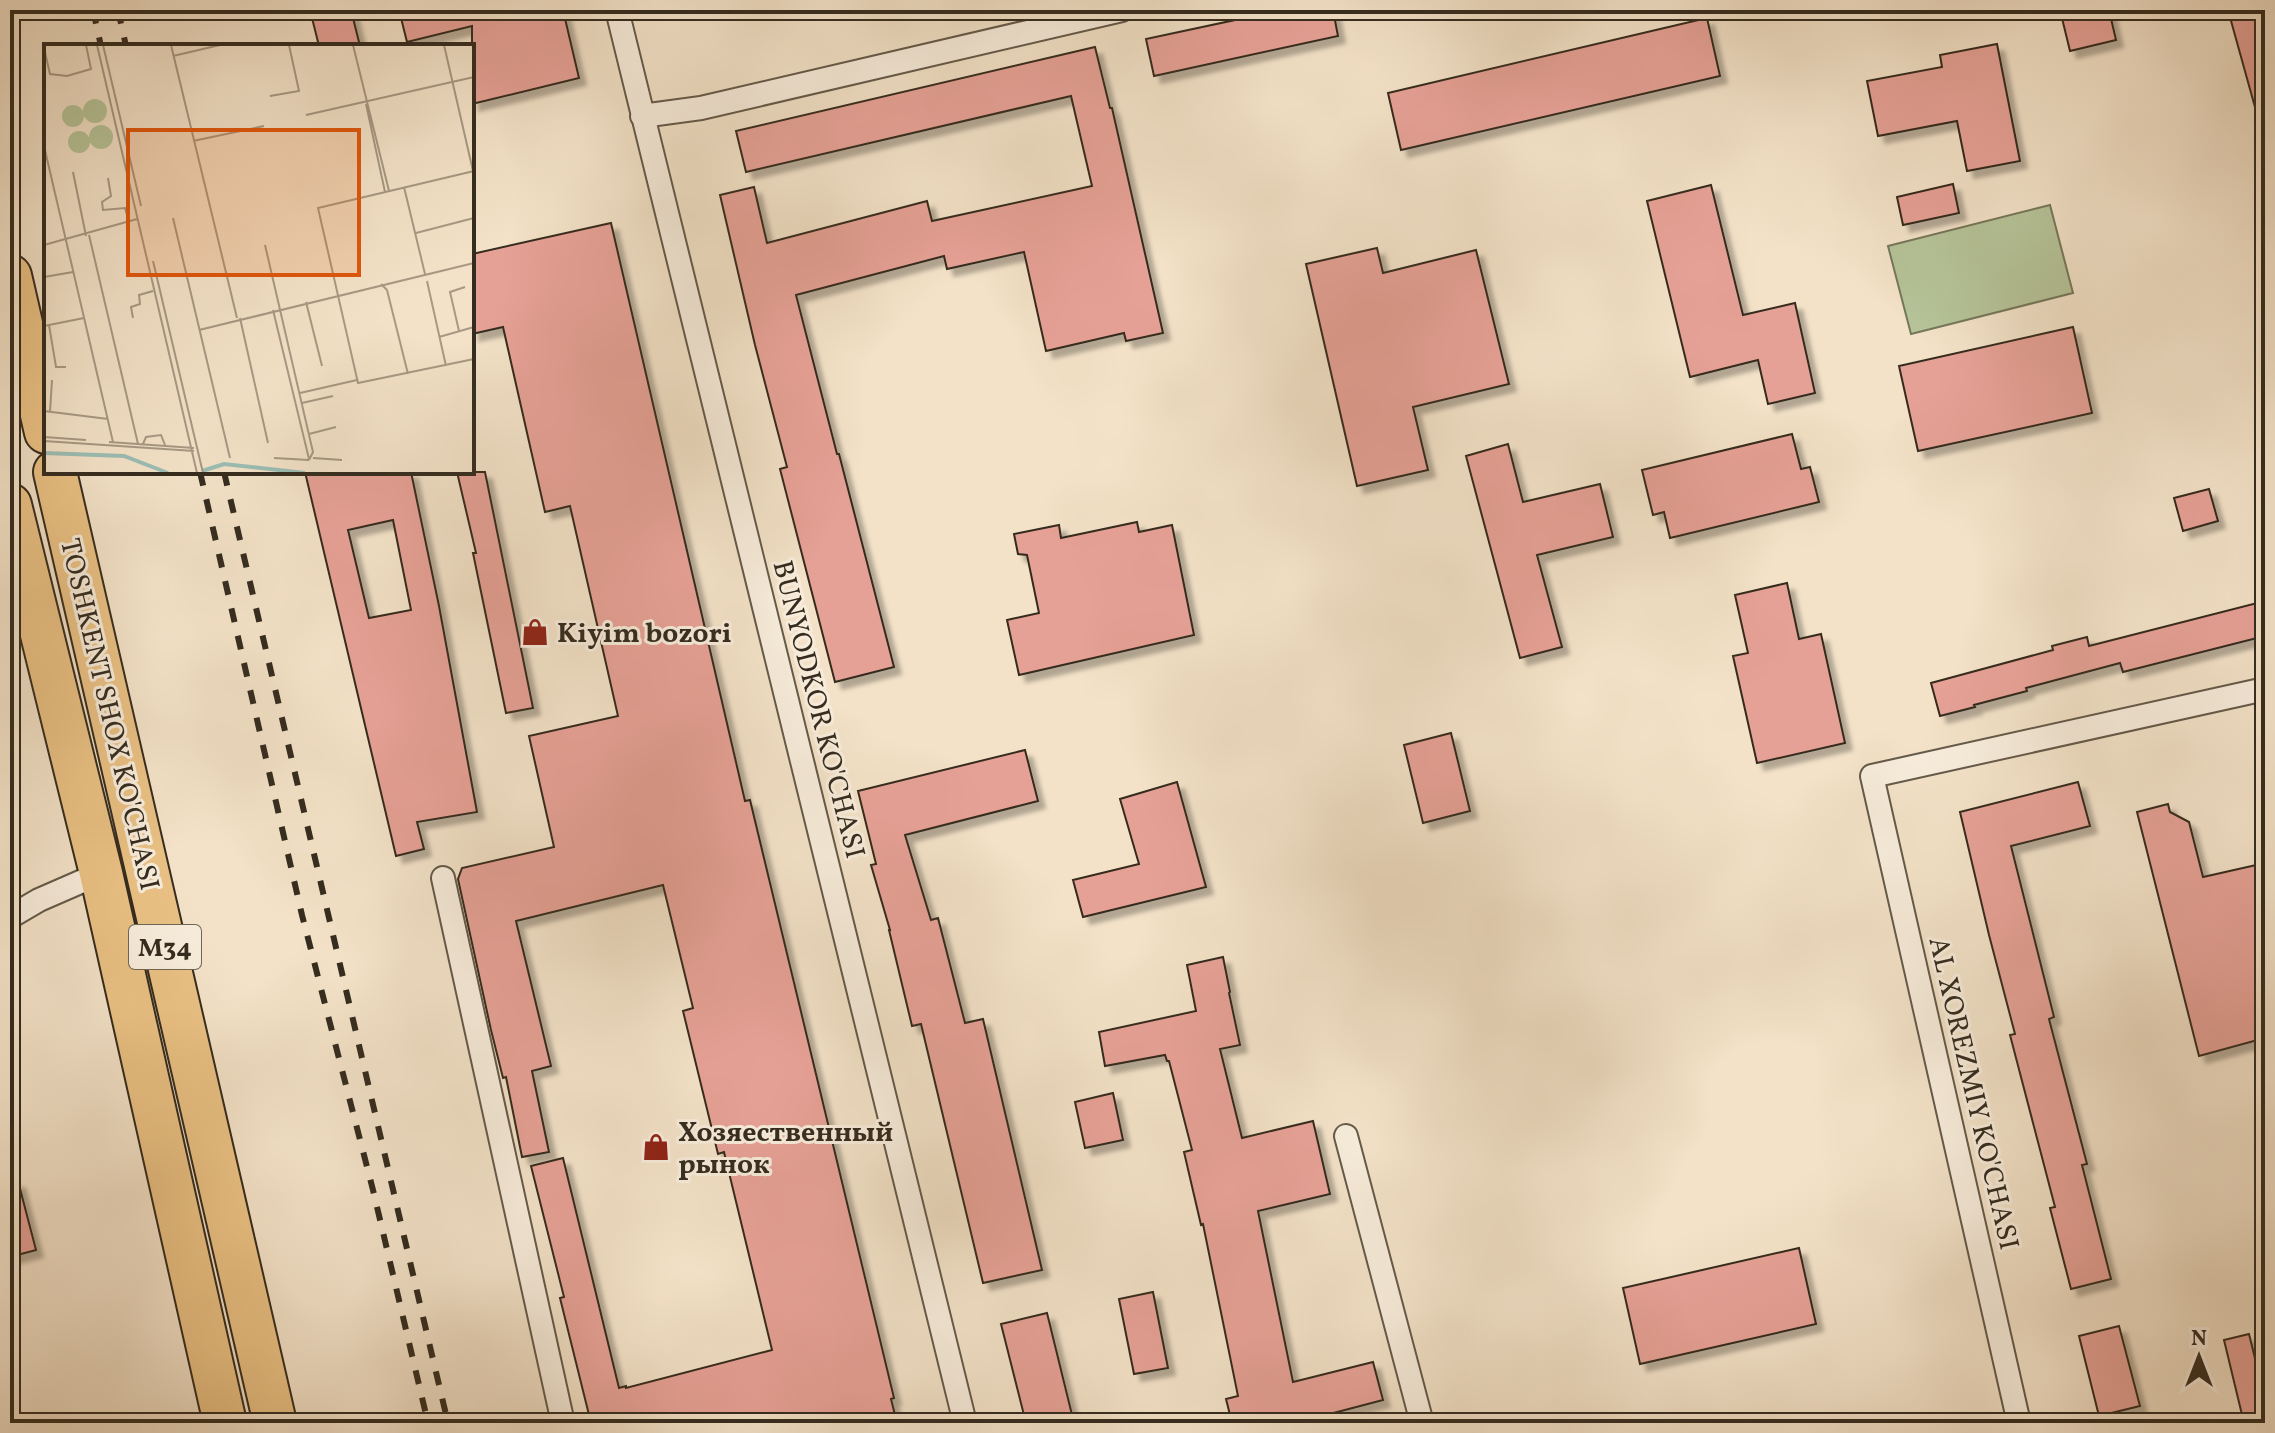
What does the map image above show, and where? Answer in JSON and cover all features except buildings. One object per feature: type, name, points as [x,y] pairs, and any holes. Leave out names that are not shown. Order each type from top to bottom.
[{"type":"highway","points":[[10,276],[44,423]]},
{"type":"highway","name":"TOSHKENT SHOX KO'CHASI","points":[[55,474],[275,1423]]},
{"type":"highway","name":"TOSHKENT SHOX KO'CHASI","points":[[10,505],[101,873],[225,1423]]},
{"type":"street","name":"BUNYODKOR KO'CHASI","points":[[617,10],[965,1423]]},
{"type":"street","points":[[642,116],[701,108],[1122,10]]},
{"type":"street","name":"AL XOREZMIY KO'CHASI","points":[[2019,1423],[1872,776],[2265,689]]},
{"type":"street","points":[[10,917],[39,900],[101,873]]},
{"type":"street","points":[[443,878],[563,1423]]},
{"type":"street","points":[[1346,1136],[1422,1423]]},
{"type":"green space","points":[[2050,205],[2073,293],[1911,334],[1888,246]]},
{"type":"railway","points":[[93,10],[101,44]]},
{"type":"railway","points":[[118,10],[126,44]]},
{"type":"railway","points":[[200,474],[302,915],[373,1190],[428,1423]]},
{"type":"railway","points":[[224,474],[448,1423]]},
{"type":"place","name":"Kiyim bozori","points":[[535,632]]},
{"type":"place","name":"Хозяественный рынок","points":[[656,1147]]}]
